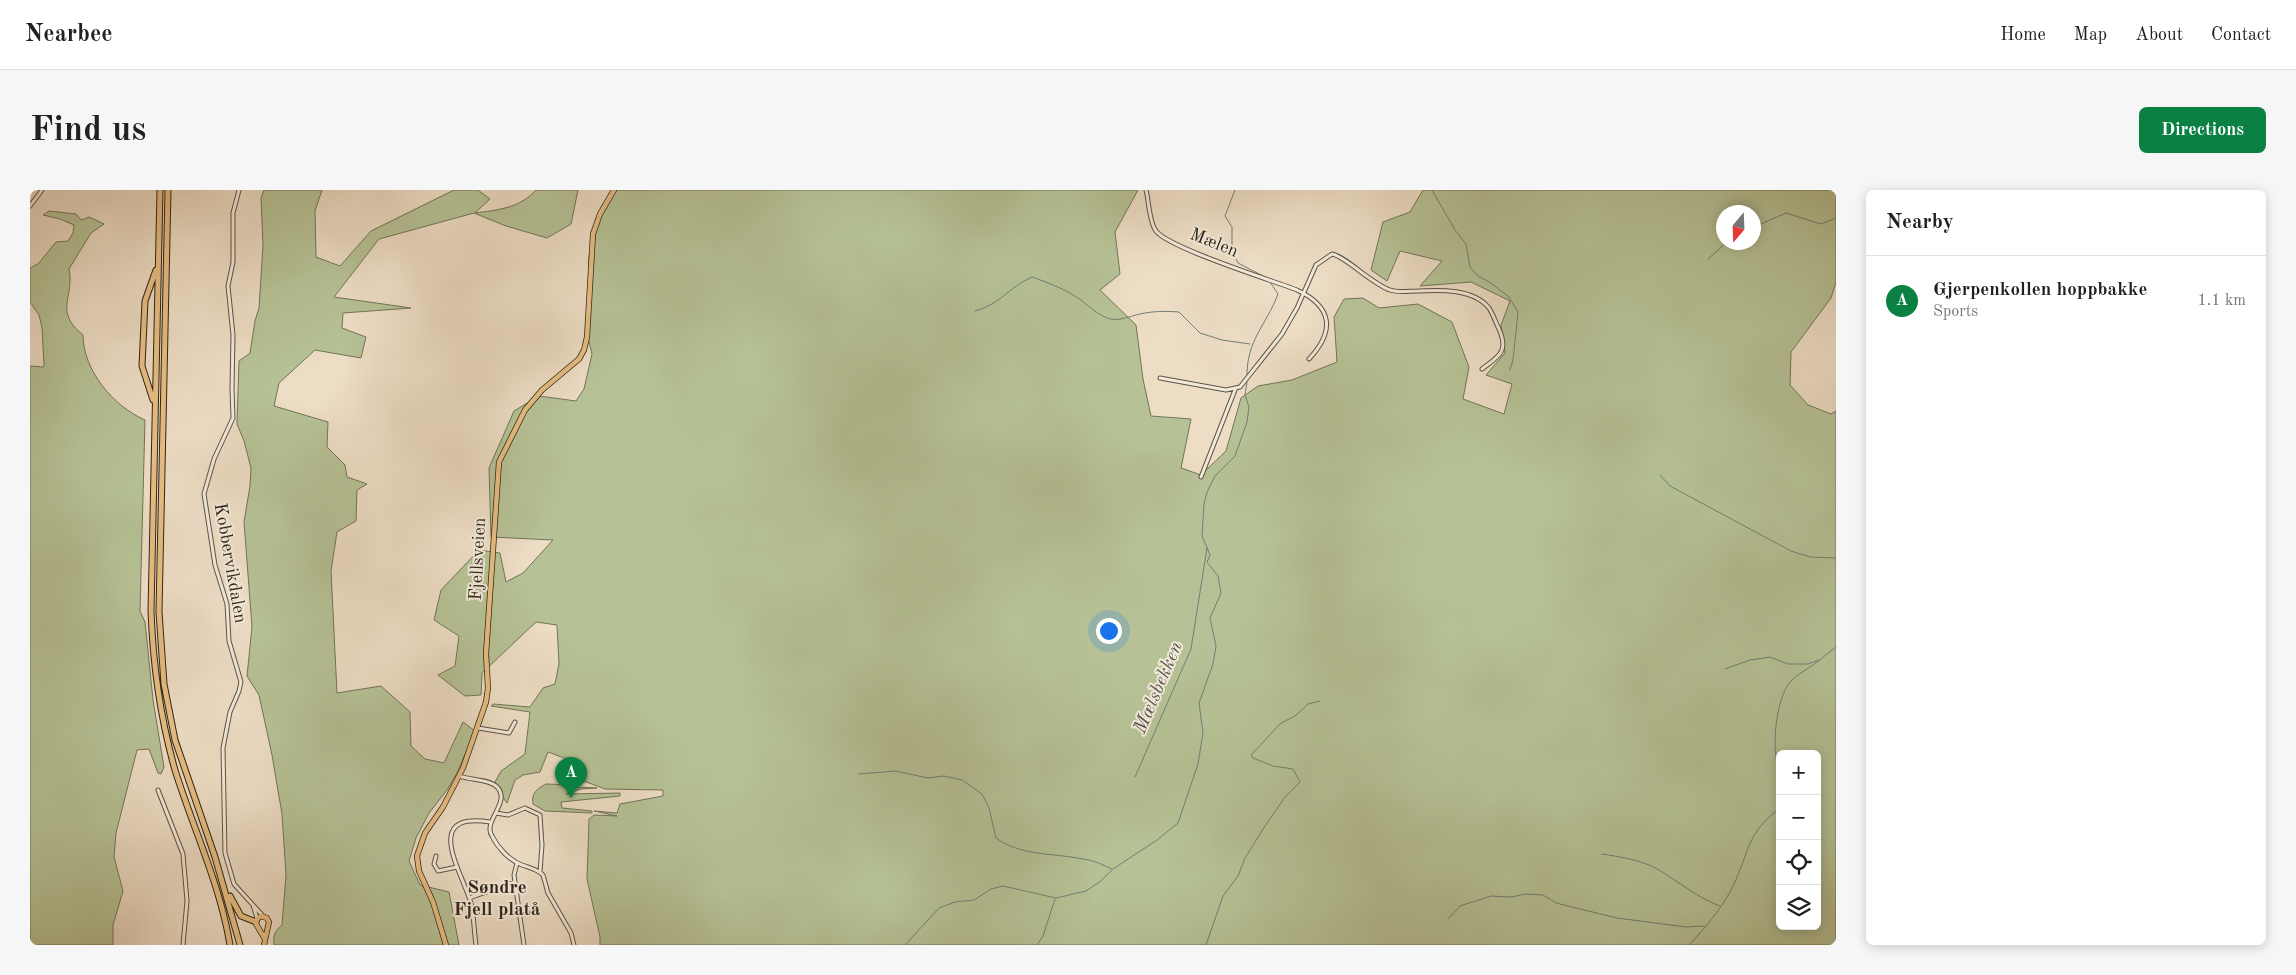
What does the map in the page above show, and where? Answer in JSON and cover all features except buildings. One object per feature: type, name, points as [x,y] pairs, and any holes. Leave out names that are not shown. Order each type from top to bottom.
[{"type":"highway","points":[[160,190],[151,611],[156,685],[163,723],[176,771],[220,902],[228,945]]},
{"type":"highway","points":[[168,190],[160,641],[164,684],[175,740],[215,856],[236,910],[244,918],[259,918]]},
{"type":"highway","points":[[155,428],[153,394],[142,366],[145,301],[155,276],[159,252]]},
{"type":"highway","points":[[215,856],[240,945]]},
{"type":"main road","name":"Fjellsveien","points":[[446,945],[433,902],[419,871],[417,856],[425,833],[443,807],[459,776],[478,728],[488,695],[486,654],[499,462],[518,421],[531,401],[576,362],[583,353],[587,337],[593,234],[600,214],[614,190]]},
{"type":"main road","points":[[264,945],[265,939],[267,927],[268,920],[259,918],[260,929],[265,939]]},
{"type":"main road","points":[[260,929],[267,927]]},
{"type":"street","points":[[30,206],[42,190]]},
{"type":"street","name":"Kobbervikdalen","points":[[239,190],[233,213],[233,262],[228,286],[233,335],[233,418],[214,459],[204,494],[215,565],[226,604],[230,641],[241,682],[230,712],[224,748],[224,845],[234,884],[253,905],[259,918]]},
{"type":"street","name":"Mælen","points":[[1146,190],[1154,228],[1160,235],[1190,250],[1303,293]]},
{"type":"street","points":[[1201,477],[1235,390],[1249,377],[1278,341],[1316,264],[1332,254],[1337,255],[1359,272],[1390,290],[1400,292],[1451,291],[1468,296],[1489,309],[1502,338],[1503,346],[1500,354],[1482,369]]},
{"type":"street","points":[[1303,293],[1318,305],[1328,321],[1321,344],[1309,359]]},
{"type":"street","points":[[1160,378],[1223,390],[1235,390]]},
{"type":"street","points":[[478,728],[509,733],[515,722]]},
{"type":"street","points":[[459,776],[496,786],[500,791],[501,798],[496,813],[490,822],[489,830],[492,837],[510,858],[517,863],[540,872],[544,878],[550,898],[571,933],[574,945]]},
{"type":"street","points":[[158,790],[184,862],[187,901],[183,945]]},
{"type":"street","points":[[496,813],[508,815],[522,808],[540,815],[542,845],[540,872]]},
{"type":"street","points":[[476,945],[469,898],[450,844],[456,828],[469,821],[490,822]]},
{"type":"street","points":[[436,856],[434,864],[438,871],[457,867]]},
{"type":"street","points":[[517,863],[514,875],[524,945]]},
{"type":"street","points":[[469,898],[515,882]]},
{"type":"green space","points":[[264,190],[322,190],[315,211],[316,257],[340,266],[371,231],[454,190],[478,190],[490,199],[475,213],[516,204],[523,201],[536,190],[578,190],[571,224],[547,238],[506,226],[474,213],[379,239],[334,297],[411,308],[343,313],[342,328],[366,337],[361,358],[315,350],[279,383],[274,406],[328,422],[327,447],[345,465],[347,477],[367,484],[357,490],[356,521],[337,532],[331,571],[337,693],[381,686],[410,712],[411,746],[425,759],[444,763],[463,722],[475,731],[457,773],[447,790],[429,813],[416,838],[409,861],[420,885],[449,892],[459,945],[274,945],[275,934],[282,925],[286,875],[282,814],[259,695],[247,676],[252,627],[244,522],[251,468],[244,441],[237,424],[239,361],[250,353],[259,308],[263,245],[261,198]]},
{"type":"green space","points":[[614,190],[1138,190],[1115,232],[1120,274],[1100,290],[1136,325],[1143,379],[1151,416],[1191,419],[1181,468],[1201,475],[1226,451],[1241,398],[1258,386],[1292,380],[1337,362],[1334,317],[1344,299],[1363,298],[1379,308],[1418,304],[1452,322],[1469,367],[1463,399],[1504,414],[1512,384],[1486,375],[1505,353],[1501,325],[1510,301],[1471,282],[1420,286],[1442,261],[1400,251],[1387,281],[1371,270],[1383,222],[1410,212],[1423,190],[1836,190],[1836,282],[1831,298],[1791,352],[1790,385],[1808,405],[1831,414],[1836,411],[1836,945],[600,945],[600,937],[587,879],[589,819],[594,815],[617,816],[594,811],[617,813],[620,804],[663,796],[663,790],[605,789],[565,774],[567,759],[548,752],[540,772],[523,775],[515,780],[507,803],[495,782],[501,771],[525,754],[530,712],[491,706],[493,704],[530,707],[543,688],[555,684],[559,664],[557,625],[536,622],[482,673],[481,695],[465,696],[438,675],[455,666],[459,636],[434,620],[441,590],[479,550],[500,553],[506,582],[523,573],[553,540],[491,537],[489,468],[514,411],[539,396],[576,401],[584,389],[592,354],[587,334],[589,256],[594,231]]},
{"type":"green space","points":[[49,211],[76,214],[81,220],[89,217],[104,224],[91,233],[69,269],[70,288],[67,311],[74,326],[83,335],[84,348],[94,374],[111,396],[122,406],[145,420],[140,611],[145,622],[153,700],[164,767],[161,774],[158,773],[149,749],[137,750],[116,833],[114,857],[123,891],[113,925],[113,945],[30,945],[30,366],[43,367],[44,365],[42,328],[39,315],[30,302],[30,268],[38,264],[56,242],[68,241],[73,233],[74,225],[43,215]]},
{"type":"green space","points":[[546,784],[597,788],[581,789],[566,794],[620,793],[620,796],[561,802],[562,808],[592,811],[592,813],[545,811],[533,804],[533,797],[535,792]]},
{"type":"waterway","points":[[1235,190],[1225,216],[1232,227],[1232,251],[1238,263],[1263,276]]},
{"type":"waterway","points":[[1432,190],[1455,230],[1466,244],[1470,267],[1478,276],[1509,297],[1518,312],[1513,360],[1510,370]]},
{"type":"waterway","points":[[1761,224],[1786,213],[1821,224],[1836,218]]},
{"type":"waterway","points":[[1708,259],[1718,250]]},
{"type":"waterway","points":[[975,311],[992,304],[1032,277],[1070,293],[1098,313],[1110,319],[1122,319],[1140,314],[1164,311],[1179,312],[1200,333],[1222,340],[1250,344]]},
{"type":"waterway","points":[[1247,378],[1253,343],[1278,294],[1270,282]]},
{"type":"waterway","points":[[905,945],[939,908],[955,902],[974,900],[991,889],[1003,886],[1056,898],[1086,891],[1101,881],[1113,869],[1157,840],[1178,823],[1198,764],[1203,733],[1199,703],[1213,664],[1216,646],[1210,618],[1221,593],[1218,576],[1207,562],[1210,555],[1202,536],[1204,504],[1207,492],[1215,476],[1235,456],[1247,422],[1249,407],[1245,395],[1247,382]]},
{"type":"waterway","points":[[1660,475],[1670,486],[1791,551],[1810,557],[1836,558]]},
{"type":"waterway","name":"Mælsbekken","points":[[1135,777],[1191,649],[1207,548]]},
{"type":"waterway","points":[[1822,658],[1836,647]]},
{"type":"waterway","points":[[1725,669],[1750,660],[1770,657],[1788,664],[1808,664],[1819,660]]},
{"type":"waterway","points":[[1776,758],[1776,726],[1785,690],[1790,682],[1821,659]]},
{"type":"waterway","points":[[1206,945],[1223,896],[1238,876],[1245,858],[1265,826],[1285,797],[1300,782],[1293,769],[1273,766],[1253,758],[1251,755],[1281,723],[1295,716],[1308,704],[1320,701]]},
{"type":"waterway","points":[[859,774],[895,771],[928,778],[944,776],[962,780],[982,794],[989,808],[996,838],[1005,844],[1026,851],[1090,860],[1112,869]]},
{"type":"waterway","points":[[1689,945],[1724,902],[1754,835],[1776,812]]},
{"type":"waterway","points":[[1602,854],[1631,859],[1646,864],[1720,906]]},
{"type":"waterway","points":[[1448,919],[1460,906],[1491,896],[1512,897],[1525,894],[1543,895],[1556,903],[1617,918],[1686,927],[1704,926]]},
{"type":"waterway","points":[[1037,945],[1043,936],[1055,899]]},
{"type":"place","name":"Gjerpenkollen hoppbakke","points":[[571,798]]},
{"type":"district","name":"Søndre Fjell platå","points":[[497,899]]}]
